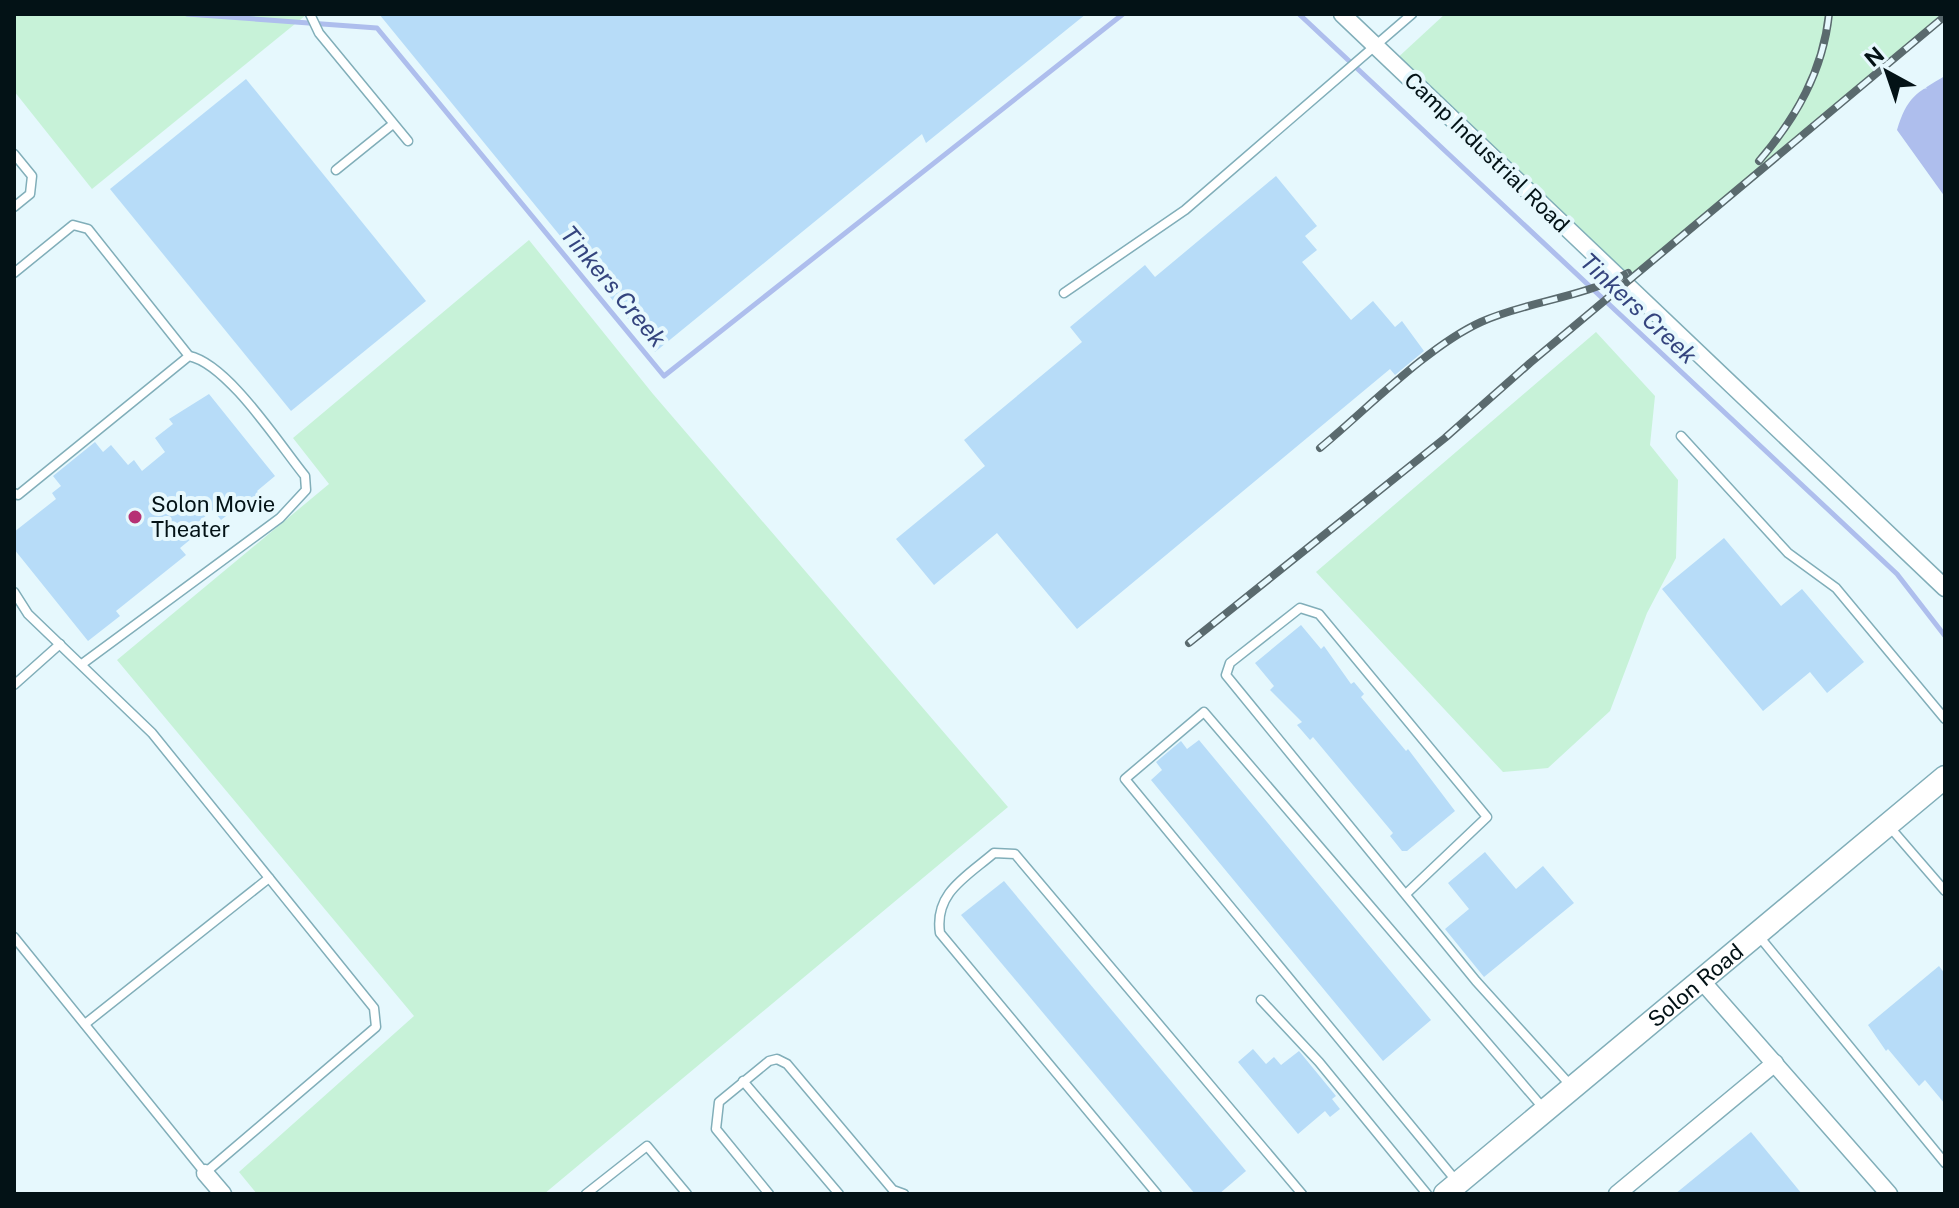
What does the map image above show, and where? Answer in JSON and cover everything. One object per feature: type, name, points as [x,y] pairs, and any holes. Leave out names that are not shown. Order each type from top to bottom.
[{"type":"street","name":"Camp Industrial Road","points":[[1342,14],[1945,588]]},
{"type":"street","name":"Solon Road","points":[[1451,1188],[1945,777]]},
{"type":"street","points":[[1701,980],[1889,1194]]},
{"type":"street","points":[[1617,1194],[1775,1063]]},
{"type":"street","points":[[205,1173],[223,1194]]},
{"type":"lane","points":[[310,14],[319,33],[408,141]]},
{"type":"lane","points":[[1064,293],[1185,210],[1412,14]]},
{"type":"lane","points":[[336,170],[393,124]]},
{"type":"lane","points":[[14,154],[32,176],[30,194],[14,207]]},
{"type":"lane","points":[[14,273],[73,225],[88,229],[189,356],[201,358],[234,388],[305,476],[306,490],[280,518],[82,664]]},
{"type":"lane","points":[[14,493],[18,495],[189,356]]},
{"type":"lane","points":[[1681,436],[1788,553],[1836,588],[1945,719]]},
{"type":"lane","points":[[14,592],[28,614],[152,733],[374,1008],[376,1027],[205,1173],[14,937]]},
{"type":"lane","points":[[1407,893],[1487,817],[1319,614],[1300,608],[1230,663],[1226,675],[1476,981],[1573,1087]]},
{"type":"lane","points":[[14,685],[60,644]]},
{"type":"lane","points":[[1451,1188],[1125,779],[1204,712],[1545,1110]]},
{"type":"lane","points":[[1888,824],[1945,891]]},
{"type":"lane","points":[[1157,1194],[940,933],[937,915],[947,893],[994,853],[1015,854],[1302,1194]]},
{"type":"lane","points":[[85,1024],[269,878]]},
{"type":"lane","points":[[1757,933],[1945,1163]]},
{"type":"lane","points":[[1261,1000],[1319,1062],[1427,1194]]},
{"type":"lane","points":[[769,1194],[716,1129],[719,1102],[769,1061],[782,1061],[893,1190],[904,1194]]},
{"type":"lane","points":[[743,1081],[839,1194]]},
{"type":"lane","points":[[586,1194],[647,1146],[687,1194]]},
{"type":"green space","points":[[14,14],[306,15],[92,189],[14,91]]},
{"type":"green space","points":[[1445,14],[1945,14],[1625,283],[1393,62]]},
{"type":"green space","points":[[529,240],[653,394],[1008,807],[544,1194],[257,1194],[239,1172],[414,1016],[117,660],[329,484],[293,438]]},
{"type":"green space","points":[[1596,332],[1655,396],[1650,445],[1678,480],[1676,558],[1647,613],[1610,711],[1548,768],[1503,772],[1316,572]]},
{"type":"water","points":[[1945,76],[1945,197],[1897,130],[1914,97]]},
{"type":"building","points":[[379,14],[1086,14],[926,143],[922,134],[655,352]]},
{"type":"building","points":[[246,79],[426,301],[291,411],[110,189]]},
{"type":"building","points":[[1276,176],[1317,226],[1305,236],[1317,250],[1302,262],[1351,320],[1373,301],[1395,327],[1402,321],[1424,351],[1395,375],[1390,369],[1077,629],[997,533],[934,585],[896,539],[985,466],[964,440],[1082,342],[1070,327],[1145,265],[1155,277]]},
{"type":"building","name":"Solon Movie Theater","points":[[209,394],[275,476],[257,491],[261,496],[244,510],[240,505],[221,520],[213,510],[192,527],[197,534],[180,548],[186,555],[116,611],[120,616],[88,641],[14,549],[14,532],[56,499],[52,493],[61,486],[53,476],[95,442],[103,452],[111,445],[128,465],[134,460],[142,471],[165,452],[155,438],[173,424],[169,419]]},
{"type":"building","points":[[1724,538],[1781,606],[1802,589],[1864,662],[1827,693],[1810,672],[1763,711],[1662,589]]},
{"type":"building","points":[[1301,625],[1321,649],[1324,646],[1351,684],[1354,682],[1364,694],[1361,697],[1406,751],[1408,749],[1455,811],[1407,851],[1402,851],[1390,836],[1393,833],[1313,737],[1310,740],[1297,725],[1302,722],[1270,690],[1274,686],[1255,663]]},
{"type":"building","points":[[1199,740],[1431,1020],[1383,1061],[1151,780],[1162,770],[1156,762],[1181,741],[1187,749]]},
{"type":"building","points":[[1485,852],[1516,889],[1543,866],[1574,903],[1484,977],[1445,929],[1469,909],[1448,883]]},
{"type":"building","points":[[1004,881],[1246,1171],[1219,1194],[1195,1194],[961,915]]},
{"type":"building","points":[[1939,966],[1945,974],[1945,1104],[1925,1080],[1919,1086],[1888,1049],[1886,1051],[1868,1025]]},
{"type":"building","points":[[1253,1049],[1266,1064],[1274,1057],[1281,1065],[1299,1051],[1336,1096],[1332,1099],[1340,1109],[1330,1117],[1325,1111],[1298,1134],[1238,1062]]},
{"type":"building","points":[[1751,1132],[1802,1194],[1675,1194]]},
{"type":"waterway","name":"Tinkers Creek","points":[[187,14],[377,28],[664,376],[1123,14]]},
{"type":"waterway","name":"Tinkers Creek","points":[[1299,14],[1897,574],[1945,636]]},
{"type":"railway","points":[[1759,161],[1785,128],[1806,93],[1821,55],[1829,14]]},
{"type":"railway","points":[[1189,643],[1445,438],[1530,363],[1945,16]]},
{"type":"railway","points":[[1320,448],[1419,362],[1461,333],[1499,315],[1592,288],[1628,273]]},
{"type":"place","name":"Solon Movie Theater","points":[[135,517]]}]
